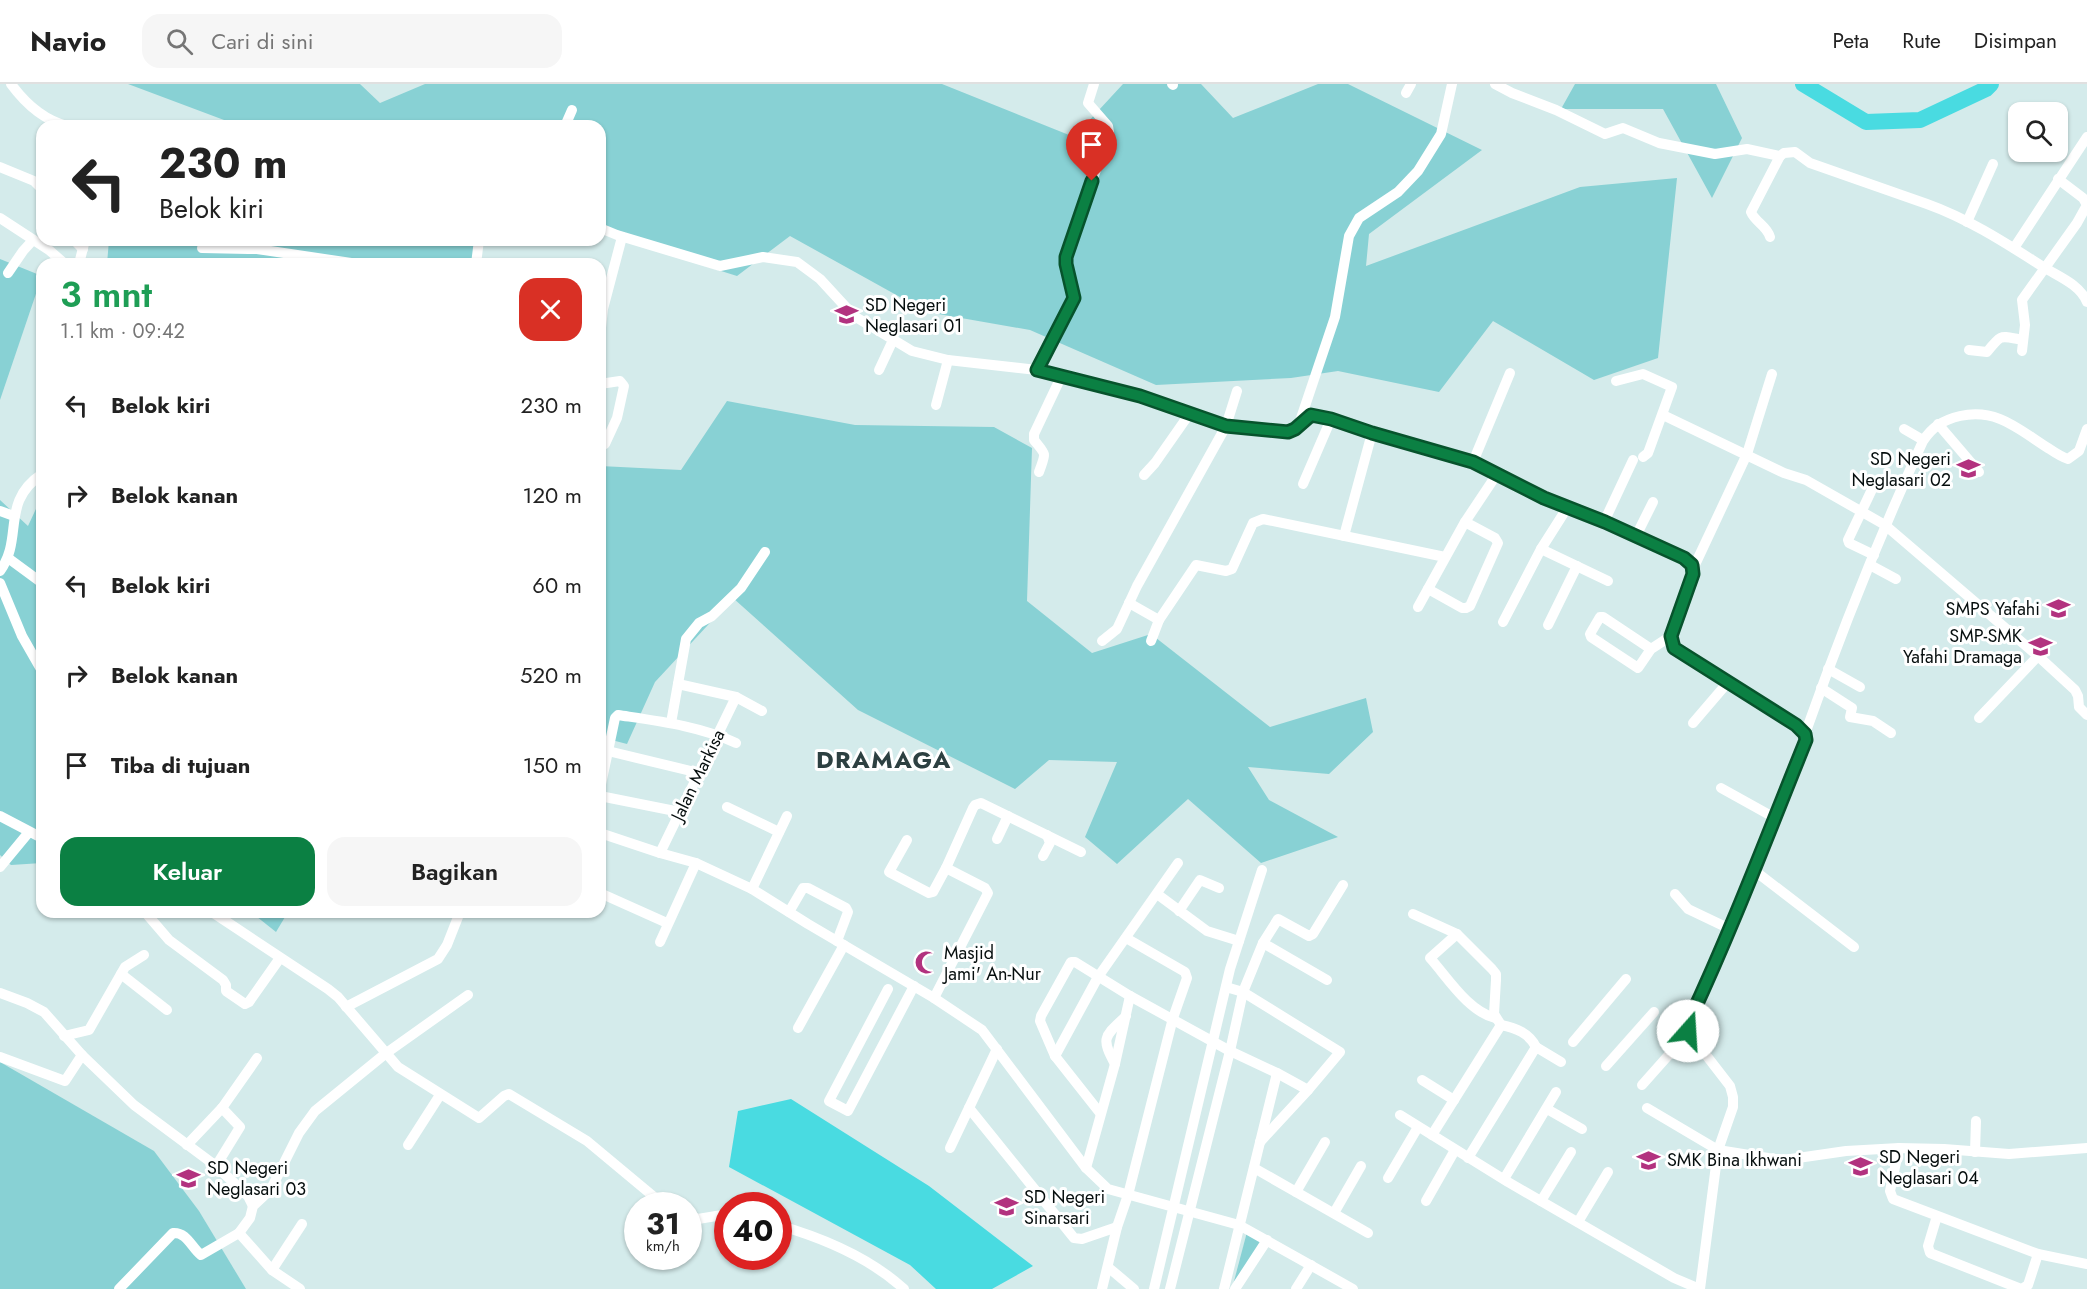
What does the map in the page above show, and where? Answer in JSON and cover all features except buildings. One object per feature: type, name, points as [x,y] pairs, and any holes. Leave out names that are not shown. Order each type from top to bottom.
[{"type":"street","points":[[11,84],[50,120]]},
{"type":"street","points":[[1037,370],[1074,298],[1066,257],[1109,132],[1108,126],[1088,103],[1094,84]]},
{"type":"street","points":[[1299,425],[1335,316],[1349,236],[1359,218],[1398,192],[1418,171],[1441,134],[1452,84]]},
{"type":"street","points":[[1495,84],[1605,134],[1623,128],[1659,143],[1715,154],[1747,149],[1780,156]]},
{"type":"street","points":[[568,120],[572,110]]},
{"type":"street","points":[[2014,248],[2087,137]]},
{"type":"street","points":[[1770,237],[1767,230],[1751,212],[1780,156],[1784,153],[1795,152],[1810,163],[1928,204],[1967,222],[2014,248],[2079,289],[2087,302]]},
{"type":"street","points":[[1967,222],[1993,164]]},
{"type":"street","points":[[0,167],[36,183]]},
{"type":"street","points":[[1969,350],[1987,352],[1995,340],[2000,337],[2023,346],[2025,325],[2022,300],[2077,224],[2086,205],[2083,198],[2058,179]]},
{"type":"street","points":[[0,218],[36,242]]},
{"type":"street","points":[[606,231],[720,266],[763,257],[797,262],[820,279],[854,316],[912,351],[948,360],[1037,370],[1140,396],[1226,426],[1288,432],[1311,415],[1473,462],[1538,495],[1684,558],[1694,569]]},
{"type":"street","points":[[606,294],[621,237]]},
{"type":"street","points":[[8,273],[33,240]]},
{"type":"street","points":[[43,246],[58,258]]},
{"type":"street","points":[[202,248],[233,246]]},
{"type":"street","points":[[251,246],[257,249],[318,258]]},
{"type":"street","points":[[879,370],[893,340]]},
{"type":"street","points":[[936,405],[948,360]]},
{"type":"street","points":[[1473,462],[1510,373]]},
{"type":"street","points":[[1605,522],[1638,459],[1647,454],[1672,389],[1671,386],[1643,374],[1617,381]]},
{"type":"street","points":[[1772,374],[1746,454],[1694,569],[1671,636],[1672,644],[1678,651],[1729,681],[1796,725],[1805,734]]},
{"type":"street","points":[[1039,472],[1044,450],[1034,440],[1034,434],[1061,377]]},
{"type":"street","points":[[606,383],[620,381],[624,386],[616,418],[606,442]]},
{"type":"street","points":[[1102,641],[1117,629],[1226,426],[1237,391]]},
{"type":"street","points":[[1144,475],[1190,413]]},
{"type":"street","points":[[1400,1115],[1541,1201],[1674,1278],[1700,1289],[1719,1150],[1733,1107],[1730,1086],[1689,1033],[1688,1026],[1755,871],[1806,740],[1805,734],[1828,669],[1885,525],[1923,440],[1938,424],[1958,416],[1990,414],[2068,459],[2079,451],[2087,429]]},
{"type":"street","points":[[1663,415],[1784,473],[1806,480],[1885,525],[2075,690],[2079,707],[2087,715]]},
{"type":"street","points":[[1303,484],[1331,419]]},
{"type":"street","points":[[1938,424],[1979,472]]},
{"type":"street","points":[[1904,429],[1923,440]]},
{"type":"street","points":[[1344,536],[1372,433]]},
{"type":"street","points":[[1418,607],[1465,522],[1497,474]]},
{"type":"street","points":[[0,572],[8,558],[14,516],[20,496],[26,486],[36,478]]},
{"type":"street","points":[[1875,483],[1848,541],[1896,579]]},
{"type":"street","points":[[1636,536],[1653,502]]},
{"type":"street","points":[[1503,622],[1541,549],[1567,508]]},
{"type":"street","points":[[0,511],[14,516]]},
{"type":"street","points":[[1151,641],[1160,620],[1196,565],[1226,571],[1233,568],[1255,521],[1268,519],[1445,557]]},
{"type":"street","points":[[1428,589],[1462,608],[1470,606],[1498,543],[1494,538],[1465,522]]},
{"type":"street","points":[[1541,549],[1608,581]]},
{"type":"street","points":[[671,723],[684,647],[690,633],[699,623],[712,616],[741,588],[765,552]]},
{"type":"street","points":[[8,558],[36,579]]},
{"type":"street","points":[[1548,625],[1577,566]]},
{"type":"street","points":[[0,582],[22,636],[36,660]]},
{"type":"street","points":[[1129,603],[1160,620]]},
{"type":"street","points":[[1652,649],[1601,616],[1590,634],[1591,637],[1638,668],[1652,649],[1671,636]]},
{"type":"street","points":[[1980,718],[2038,656]]},
{"type":"street","points":[[1828,669],[1860,687]]},
{"type":"street","points":[[1693,723],[1729,681]]},
{"type":"street","points":[[678,684],[736,697],[762,711]]},
{"type":"street","points":[[1821,688],[1852,708],[1850,717],[1873,721],[1891,733]]},
{"type":"street","name":"Jalan Markisa","points":[[660,854],[736,697]]},
{"type":"street","points":[[606,760],[615,718],[618,715],[671,723],[718,734],[736,743]]},
{"type":"street","points":[[608,751],[699,773]]},
{"type":"street","points":[[1721,788],[1775,818]]},
{"type":"street","points":[[606,797],[680,812]]},
{"type":"street","points":[[908,840],[889,872],[929,893],[933,892],[946,868],[975,805],[983,804],[1081,852]]},
{"type":"street","points":[[727,807],[779,832]]},
{"type":"street","points":[[0,816],[36,835]]},
{"type":"street","points":[[752,889],[788,816]]},
{"type":"street","points":[[997,839],[1008,816]]},
{"type":"street","points":[[0,867],[29,832]]},
{"type":"street","points":[[1043,856],[1050,843],[1047,835]]},
{"type":"street","points":[[606,836],[660,854],[696,862],[752,889],[934,998],[982,1030],[1086,1168],[1108,1189],[1191,1210],[1239,1226],[1353,1289]]},
{"type":"street","points":[[660,942],[696,862]]},
{"type":"street","points":[[1055,1056],[1098,977],[1178,863]]},
{"type":"street","points":[[934,998],[988,893],[985,888],[946,868]]},
{"type":"street","points":[[1154,1289],[1212,1041],[1239,940],[1262,870]]},
{"type":"street","points":[[1755,871],[1854,946]]},
{"type":"street","points":[[1179,911],[1200,880],[1219,888]]},
{"type":"street","points":[[1170,1289],[1243,992],[1263,943],[1278,919],[1309,936],[1313,934],[1343,885]]},
{"type":"street","points":[[789,912],[803,888],[808,888],[846,908],[848,912],[840,943],[798,1028]]},
{"type":"street","points":[[1157,894],[1207,931],[1239,940]]},
{"type":"street","points":[[1675,894],[1688,909],[1730,929]]},
{"type":"street","points":[[606,896],[667,923]]},
{"type":"street","points":[[1413,914],[1457,934],[1496,974],[1498,1021],[1432,1135]]},
{"type":"street","points":[[150,918],[169,939],[223,980],[226,983],[226,991],[245,1004],[249,1002],[280,958]]},
{"type":"street","points":[[221,918],[328,989],[385,1054],[412,1077],[440,1095],[478,1118],[509,1094],[587,1141],[648,1192]]},
{"type":"street","points":[[346,1007],[438,959],[447,945],[458,918]]},
{"type":"street","points":[[1457,934],[1430,958],[1470,1002],[1488,1016],[1532,1038],[1536,1047],[1562,1062]]},
{"type":"street","points":[[1102,1289],[1173,1018],[1187,975],[1126,938]]},
{"type":"street","points":[[1263,943],[1327,980]]},
{"type":"street","points":[[64,1036],[89,1030],[129,963],[144,955]]},
{"type":"street","points":[[1100,1113],[1055,1056],[1040,1021],[1071,962],[1075,962],[1130,996],[1230,1051],[1277,1072],[1308,1090]]},
{"type":"street","points":[[121,974],[167,1010]]},
{"type":"street","points":[[1573,1042],[1626,979]]},
{"type":"street","points":[[888,989],[829,1101],[848,1111],[914,986]]},
{"type":"street","points":[[1226,987],[1243,992],[1340,1051],[1339,1056],[1260,1142]]},
{"type":"street","points":[[0,993],[44,1012],[82,1055],[142,1111],[216,1166],[248,1196],[253,1206]]},
{"type":"street","points":[[119,1289],[173,1233],[184,1236],[201,1255],[239,1233],[250,1218],[253,1206],[273,1185],[299,1133],[315,1112],[385,1054],[468,995]]},
{"type":"street","points":[[1086,1168],[1115,1064],[1130,996]]},
{"type":"street","points":[[1606,1066],[1654,1012]]},
{"type":"street","points":[[1642,1085],[1674,1049],[1674,1032]]},
{"type":"street","points":[[1468,1158],[1536,1047]]},
{"type":"street","points":[[950,1148],[997,1050]]},
{"type":"street","points":[[0,1057],[65,1081],[82,1055]]},
{"type":"street","points":[[187,1145],[222,1108],[257,1058]]},
{"type":"street","points":[[1224,1289],[1277,1072]]},
{"type":"street","points":[[1422,1080],[1454,1100]]},
{"type":"street","points":[[1504,1179],[1556,1092]]},
{"type":"street","points":[[408,1145],[440,1095]]},
{"type":"street","points":[[216,1166],[240,1127],[222,1108]]},
{"type":"street","points":[[969,1108],[1074,1238],[1082,1239],[1117,1227]]},
{"type":"street","points":[[1647,1108],[1719,1150],[1784,1160],[1846,1151],[1899,1148],[2009,1154],[2087,1148]]},
{"type":"street","points":[[1547,1109],[1582,1129]]},
{"type":"street","points":[[1975,1152],[1976,1121]]},
{"type":"street","points":[[1388,1178],[1418,1127]]},
{"type":"street","points":[[1296,1192],[1325,1142]]},
{"type":"street","points":[[1899,1148],[1891,1196],[1896,1202],[2038,1254],[2087,1264]]},
{"type":"street","points":[[1426,1201],[1455,1150]]},
{"type":"street","points":[[1541,1201],[1570,1152]]},
{"type":"street","points":[[1334,1213],[1360,1166]]},
{"type":"street","points":[[1254,1168],[1368,1233]]},
{"type":"street","points":[[1578,1222],[1608,1172]]},
{"type":"street","points":[[1937,1216],[1928,1246],[1930,1253],[2021,1289],[2028,1285],[2038,1254]]},
{"type":"street","points":[[273,1270],[302,1224]]},
{"type":"street","points":[[792,1229],[849,1252],[904,1289]]},
{"type":"street","points":[[239,1233],[273,1270],[299,1289]]},
{"type":"street","points":[[1235,1289],[1267,1240]]},
{"type":"street","points":[[1296,1289],[1311,1265]]},
{"type":"street","points":[[1108,1268],[1134,1289]]},
{"type":"shaded area","points":[[128,84],[360,84],[380,103],[425,84],[942,84],[1074,137],[1123,84],[1201,84],[1233,118],[1318,84],[1348,84],[1482,150],[1369,234],[1366,266],[1580,187],[1677,178],[1658,358],[1594,380],[1493,321],[1439,392],[1338,371],[1291,378],[1156,385],[1030,330],[927,312],[790,236],[737,276],[606,235],[606,120],[224,120]]},
{"type":"shaded area","points":[[1575,84],[1716,84],[1742,138],[1712,198],[1663,109],[1561,109]]},
{"type":"shaded area","points":[[108,246],[476,246],[479,258],[108,258]]},
{"type":"shaded area","points":[[0,259],[36,274],[36,294],[0,400]]},
{"type":"shaded area","points":[[727,401],[855,425],[994,427],[1032,448],[1027,601],[1092,653],[1151,634],[1270,727],[1366,698],[1373,732],[1329,774],[1248,767],[1269,800],[1338,837],[1261,863],[1188,799],[1117,864],[1085,837],[1117,762],[1049,760],[1015,789],[858,710],[733,598],[655,682],[627,744],[606,739],[606,466],[681,470]]},
{"type":"shaded area","points":[[0,500],[28,526],[36,509],[36,863],[11,865],[0,855]]},
{"type":"shaded area","points":[[258,918],[284,918],[276,932]]},
{"type":"shaded area","points":[[0,1062],[154,1151],[199,1211],[246,1289],[0,1289]]},
{"type":"shaded area","points":[[791,1099],[929,1186],[1033,1266],[992,1289],[936,1289],[910,1265],[792,1201],[792,1192],[775,1192],[729,1167],[738,1111]]},
{"type":"shaded area","points":[[1247,1232],[1264,1242],[1233,1285]]},
{"type":"waterway","points":[[1803,84],[1866,122],[1920,120],[1986,89],[1991,84]]},
{"type":"place","name":"SD Negeri Neglasari 01","points":[[847,315]]},
{"type":"place","name":"SD Negeri Neglasari 02","points":[[1969,469]]},
{"type":"place","name":"SMPS Yafahi","points":[[2058,609]]},
{"type":"place","name":"SMP-SMK Yafahi Dramaga","points":[[2040,646]]},
{"type":"place","name":"Masjid Jami' An-Nur","points":[[926,963]]},
{"type":"place","name":"SMK Bina Ikhwani","points":[[1649,1160]]},
{"type":"place","name":"SD Negeri Neglasari 04","points":[[1861,1167]]},
{"type":"place","name":"SD Negeri Neglasari 03","points":[[189,1178]]},
{"type":"place","name":"SD Negeri Sinarsari","points":[[1006,1207]]},
{"type":"district","name":"DRAMAGA","points":[[884,759]]},
{"type":"route","points":[[1092,181],[1066,257],[1074,298],[1037,370],[1140,396],[1226,426],[1288,432],[1311,415],[1331,419],[1473,462],[1544,498],[1605,522],[1684,558],[1692,565],[1693,574],[1671,636],[1674,648],[1802,729],[1806,740],[1755,871],[1689,1021],[1688,1031]]}]
